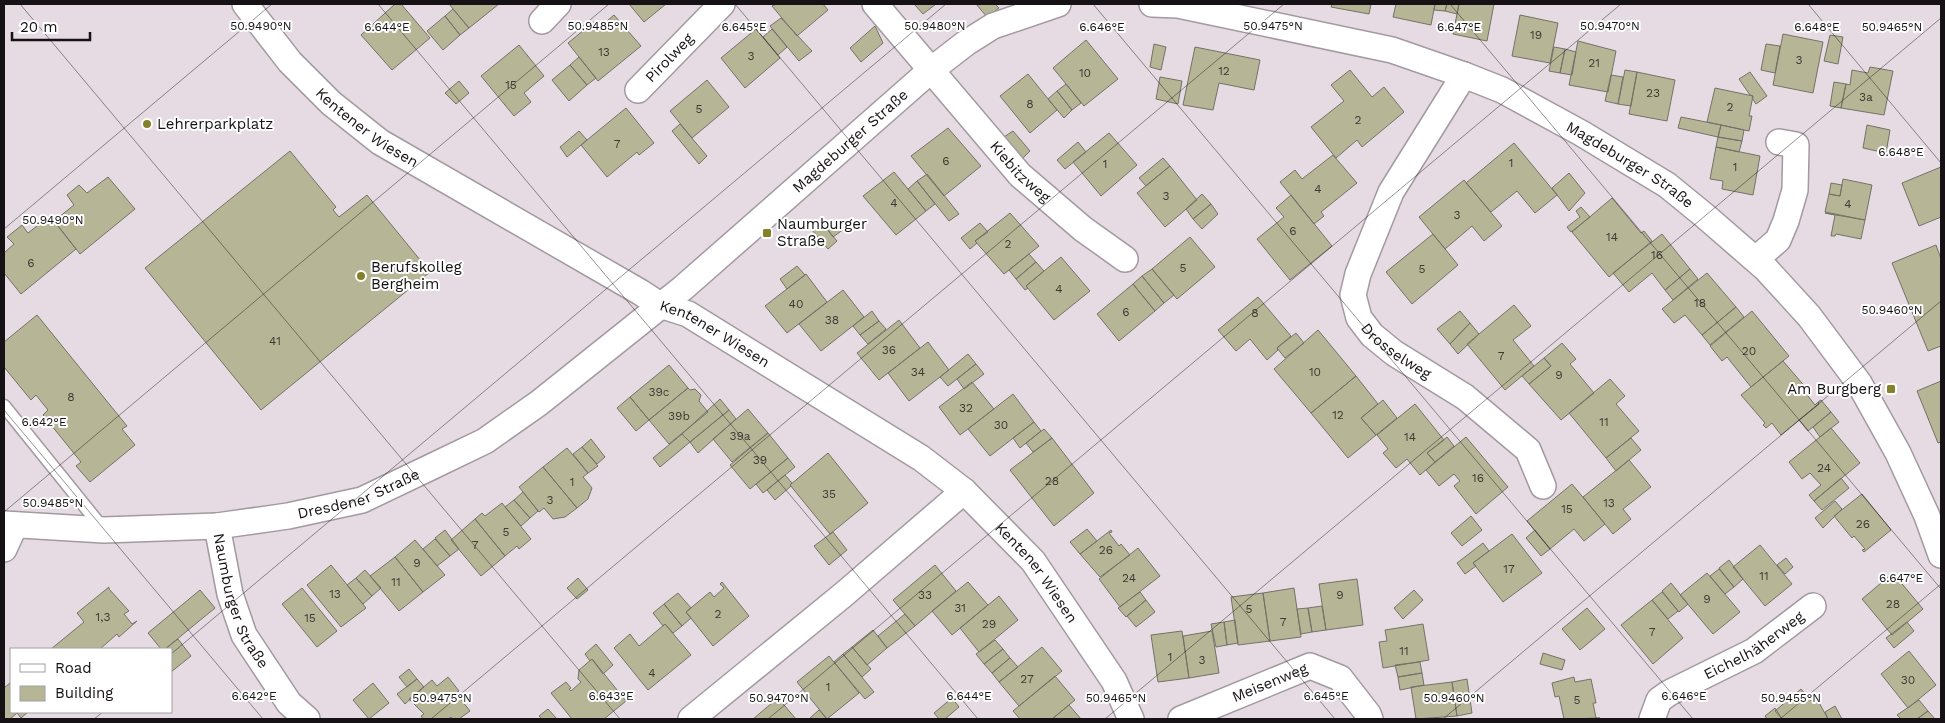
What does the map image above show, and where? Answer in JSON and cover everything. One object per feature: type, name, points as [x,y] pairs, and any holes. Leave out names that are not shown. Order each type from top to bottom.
[{"type":"street","name":"Kentener Wiesen","points":[[245,4],[290,62],[331,103],[380,142],[660,305],[688,314],[921,458],[964,491],[1033,561],[1114,681],[1131,719]]},
{"type":"street","name":"Pirolweg","points":[[638,90],[722,4]]},
{"type":"street","points":[[875,4],[931,70]]},
{"type":"street","name":"Magdeburger Straße","points":[[660,305],[683,288],[931,70],[993,26],[1058,4]]},
{"type":"street","name":"Magdeburger Straße","points":[[1152,4],[1178,5],[1392,50],[1464,75],[1502,90],[1580,133],[1667,186],[1756,259],[1809,316],[1859,383],[1898,453],[1927,516],[1941,555]]},
{"type":"street","name":"Kiebitzweg","points":[[931,70],[1020,175],[1083,229],[1125,259]]},
{"type":"street","name":"Drosselweg","points":[[1464,75],[1391,192],[1358,274],[1353,295],[1359,318],[1372,335],[1394,353],[1465,397],[1528,450],[1543,486]]},
{"type":"street","points":[[1756,259],[1778,240],[1795,190],[1796,145],[1779,142]]},
{"type":"street","name":"Dresdener Straße","points":[[9,524],[104,530],[217,526],[288,516],[362,500],[485,440],[540,403],[660,305]]},
{"type":"street","points":[[691,719],[843,595],[964,491]]},
{"type":"street","points":[[4,550],[9,524]]},
{"type":"street","name":"Naumburger Straße","points":[[217,526],[230,594],[244,635],[289,703],[307,719]]},
{"type":"street","name":"Eichelhäherweg","points":[[1652,719],[1659,700],[1669,693],[1754,651],[1813,606]]},
{"type":"street","name":"Meisenweg","points":[[1180,719],[1310,666],[1340,678],[1370,719]]},
{"type":"lane","points":[[4,406],[104,530]]},
{"type":"building","points":[[395,4],[401,4],[430,38],[392,70],[361,35]]},
{"type":"building","points":[[449,4],[499,4],[469,28]]},
{"type":"building","points":[[629,4],[666,4],[644,22]]},
{"type":"building","points":[[776,4],[823,4],[828,10],[797,36],[772,6]]},
{"type":"building","points":[[914,4],[936,4],[923,14]]},
{"type":"building","points":[[976,4],[995,4],[999,8],[987,17]]},
{"type":"building","points":[[1332,4],[1371,4],[1369,14],[1331,7]]},
{"type":"building","points":[[1396,4],[1435,4],[1431,25],[1393,17]]},
{"type":"building","points":[[1435,4],[1447,4],[1445,11],[1434,10]]},
{"type":"building","points":[[1447,4],[1459,4],[1457,14],[1445,11]]},
{"type":"building","points":[[1459,4],[1494,4],[1487,41],[1453,34]]},
{"type":"building","points":[[453,9],[469,28],[460,35],[445,16]]},
{"type":"building","points":[[614,15],[641,46],[598,81],[568,43],[595,21],[600,27]]},
{"type":"building","points":[[1520,15],[1558,23],[1550,63],[1512,56]]},
{"type":"building","points":[[445,16],[460,35],[443,50],[427,31]]},
{"type":"building","points":[[781,18],[812,51],[799,61],[770,26]]},
{"type":"building","points":[[875,26],[883,43],[861,62],[850,48]]},
{"type":"building","points":[[756,29],[780,58],[745,88],[721,58]]},
{"type":"building","points":[[772,29],[787,47],[778,55],[763,37]]},
{"type":"building","points":[[1783,34],[1823,42],[1813,93],[1773,85]]},
{"type":"building","points":[[1830,35],[1843,37],[1838,64],[1824,61]]},
{"type":"building","points":[[1086,40],[1118,79],[1084,106],[1053,68]]},
{"type":"building","points":[[1578,41],[1616,51],[1608,92],[1569,85]]},
{"type":"building","points":[[1154,44],[1166,47],[1161,70],[1150,67]]},
{"type":"building","points":[[1766,44],[1780,46],[1775,73],[1761,70]]},
{"type":"building","points":[[519,45],[544,76],[524,93],[531,102],[514,116],[481,76]]},
{"type":"building","points":[[1195,47],[1260,60],[1254,90],[1219,83],[1213,110],[1183,105]]},
{"type":"building","points":[[1554,47],[1565,49],[1560,73],[1549,71]]},
{"type":"building","points":[[1565,49],[1576,52],[1572,75],[1560,73]]},
{"type":"building","points":[[579,57],[596,78],[587,85],[570,65]]},
{"type":"building","points":[[570,65],[587,85],[569,101],[552,80]]},
{"type":"building","points":[[1870,67],[1893,71],[1884,115],[1841,108],[1846,84],[1850,85],[1852,70],[1868,73]]},
{"type":"building","points":[[1350,70],[1372,97],[1384,87],[1404,112],[1362,147],[1357,140],[1336,158],[1311,127],[1344,101],[1331,85]]},
{"type":"building","points":[[1625,70],[1637,72],[1631,106],[1618,104]]},
{"type":"building","points":[[1637,72],[1675,80],[1667,121],[1629,114]]},
{"type":"building","points":[[1750,72],[1767,96],[1756,104],[1752,98],[1753,96],[1750,95],[1739,79]]},
{"type":"building","points":[[1028,74],[1057,110],[1030,133],[1000,96]]},
{"type":"building","points":[[1611,75],[1623,77],[1618,104],[1605,101]]},
{"type":"building","points":[[1160,77],[1182,81],[1178,104],[1156,99]]},
{"type":"building","points":[[707,80],[729,107],[692,138],[670,111]]},
{"type":"building","points":[[459,81],[469,93],[456,104],[445,93]]},
{"type":"building","points":[[1834,82],[1846,84],[1841,108],[1830,106]]},
{"type":"building","points":[[1066,84],[1081,103],[1072,110],[1057,91]]},
{"type":"building","points":[[1715,88],[1753,96],[1749,116],[1752,116],[1749,131],[1707,122]]},
{"type":"building","points":[[1057,91],[1072,110],[1064,118],[1048,99]]},
{"type":"building","points":[[626,108],[654,143],[639,155],[637,152],[607,177],[581,145]]},
{"type":"building","points":[[1681,117],[1721,125],[1718,137],[1678,128]]},
{"type":"building","points":[[680,124],[707,156],[699,164],[672,131]]},
{"type":"building","points":[[1721,125],[1744,130],[1742,141],[1718,137]]},
{"type":"building","points":[[1867,125],[1890,130],[1886,153],[1863,148]]},
{"type":"building","points":[[948,128],[981,166],[944,196],[911,156]]},
{"type":"building","points":[[579,131],[587,140],[567,157],[560,147]]},
{"type":"building","points":[[1013,131],[1030,151],[1022,159],[1004,137]]},
{"type":"building","points":[[1109,133],[1137,165],[1101,196],[1073,162]]},
{"type":"building","points":[[1718,137],[1742,141],[1739,152],[1716,147]]},
{"type":"building","points":[[1078,142],[1086,152],[1065,169],[1057,160]]},
{"type":"building","points":[[1514,143],[1557,195],[1535,213],[1517,191],[1491,212],[1466,183]]},
{"type":"building","points":[[1716,147],[1760,156],[1753,195],[1722,189],[1723,181],[1710,179]]},
{"type":"building","points":[[290,151],[336,207],[333,210],[339,217],[367,195],[430,272],[261,410],[145,268]]},
{"type":"building","points":[[1333,155],[1357,183],[1321,212],[1324,216],[1314,224],[1280,182],[1295,170],[1302,179]]},
{"type":"building","points":[[1163,158],[1170,166],[1146,186],[1139,178]]},
{"type":"building","points":[[1170,166],[1197,200],[1165,227],[1137,193]]},
{"type":"building","points":[[1941,167],[1941,217],[1919,226],[1902,183]]},
{"type":"building","points":[[894,172],[926,211],[896,235],[863,196]]},
{"type":"building","points":[[1569,173],[1585,193],[1569,211],[1552,188]]},
{"type":"building","points":[[927,174],[959,214],[949,221],[917,181]]},
{"type":"building","points":[[108,177],[135,209],[80,254],[54,221],[74,205],[67,195],[79,185],[87,193]]},
{"type":"building","points":[[1843,179],[1872,185],[1865,220],[1825,212],[1829,194],[1840,196]]},
{"type":"building","points":[[1464,180],[1502,226],[1484,241],[1472,226],[1445,249],[1419,217]]},
{"type":"building","points":[[917,181],[935,204],[926,211],[908,189]]},
{"type":"building","points":[[1831,183],[1842,185],[1840,196],[1829,194]]},
{"type":"building","points":[[1202,194],[1211,204],[1193,219],[1186,209]]},
{"type":"building","points":[[1291,195],[1332,246],[1290,280],[1257,239],[1284,217],[1276,208]]},
{"type":"building","points":[[1612,198],[1641,233],[1644,231],[1652,241],[1609,277],[1572,232]]},
{"type":"building","points":[[1211,204],[1218,214],[1202,229],[1193,219]]},
{"type":"building","points":[[1581,207],[1590,217],[1571,232],[1567,227],[1580,217],[1576,211]]},
{"type":"building","points":[[1010,213],[1039,246],[1004,274],[975,241]]},
{"type":"building","points":[[1825,213],[1865,220],[1861,239],[1836,234],[1831,236],[1835,215]]},
{"type":"building","points":[[50,216],[76,249],[21,294],[4,273],[4,253],[14,244],[7,237],[22,225],[28,233]]},
{"type":"building","points":[[837,221],[844,229],[833,237],[827,229]]},
{"type":"building","points":[[822,223],[837,241],[828,249],[812,230]]},
{"type":"building","points":[[980,223],[988,232],[975,241],[977,243],[970,249],[961,238]]},
{"type":"building","points":[[1433,234],[1458,265],[1412,304],[1386,272]]},
{"type":"building","points":[[1662,234],[1690,269],[1665,290],[1652,273],[1629,292],[1613,273]]},
{"type":"building","points":[[1190,237],[1215,267],[1177,299],[1152,269]]},
{"type":"building","points":[[1936,245],[1941,259],[1941,346],[1928,351],[1892,263]]},
{"type":"building","points":[[1029,254],[1036,262],[1016,279],[1009,270]]},
{"type":"building","points":[[1061,257],[1090,291],[1054,320],[1026,286]]},
{"type":"building","points":[[1036,262],[1044,271],[1026,286],[1028,288],[1025,290],[1016,279]]},
{"type":"building","points":[[797,266],[805,275],[787,289],[780,279]]},
{"type":"building","points":[[1152,269],[1174,295],[1164,303],[1142,276]]},
{"type":"building","points":[[1690,269],[1698,279],[1673,300],[1665,290]]},
{"type":"building","points":[[1707,273],[1736,307],[1702,335],[1685,315],[1674,323],[1662,309]]},
{"type":"building","points":[[806,274],[827,302],[787,333],[765,306]]},
{"type":"building","points":[[1142,276],[1164,303],[1155,311],[1133,284]]},
{"type":"building","points":[[1133,284],[1155,311],[1119,341],[1097,314]]},
{"type":"building","points":[[843,290],[864,317],[821,351],[799,324]]},
{"type":"building","points":[[1258,297],[1291,336],[1267,360],[1250,339],[1236,351],[1218,330]]},
{"type":"building","points":[[1514,305],[1531,326],[1513,340],[1534,366],[1505,390],[1467,344]]},
{"type":"building","points":[[1736,307],[1744,317],[1710,345],[1702,335]]},
{"type":"building","points":[[872,311],[879,321],[860,335],[853,326]]},
{"type":"building","points":[[1460,311],[1470,323],[1450,344],[1437,329]]},
{"type":"building","points":[[1752,311],[1789,356],[1751,387],[1727,357],[1722,361],[1710,346]]},
{"type":"building","points":[[37,315],[127,426],[122,429],[135,445],[90,482],[76,466],[81,462],[43,415],[48,410],[36,395],[31,400],[4,367],[4,342]]},
{"type":"building","points":[[899,320],[920,348],[879,380],[857,353]]},
{"type":"building","points":[[879,321],[886,329],[868,344],[860,335]]},
{"type":"building","points":[[1470,323],[1479,334],[1458,354],[1450,344]]},
{"type":"building","points":[[1318,330],[1356,376],[1311,413],[1274,369]]},
{"type":"building","points":[[1296,333],[1304,343],[1285,358],[1277,348]]},
{"type":"building","points":[[928,342],[949,370],[909,401],[888,373]]},
{"type":"building","points":[[1562,343],[1576,359],[1570,364],[1594,393],[1561,420],[1529,384],[1551,366],[1544,358]]},
{"type":"building","points":[[968,354],[976,364],[948,386],[940,377]]},
{"type":"building","points":[[1544,358],[1551,366],[1529,384],[1522,376]]},
{"type":"building","points":[[1783,361],[1807,389],[1804,391],[1815,405],[1818,402],[1819,404],[1781,435],[1772,423],[1766,428],[1763,425],[1765,423],[1741,395]]},
{"type":"building","points":[[976,364],[984,374],[964,389],[957,379]]},
{"type":"building","points":[[669,365],[688,388],[649,420],[630,397]]},
{"type":"building","points":[[1356,376],[1378,404],[1361,418],[1376,435],[1348,458],[1311,413]]},
{"type":"building","points":[[1610,379],[1625,396],[1616,404],[1639,431],[1606,458],[1569,413]]},
{"type":"building","points":[[1941,381],[1941,442],[1938,443],[1917,391]]},
{"type":"building","points":[[972,382],[994,409],[960,435],[939,407]]},
{"type":"building","points":[[688,388],[690,390],[695,389],[701,395],[699,401],[708,412],[669,444],[649,420]]},
{"type":"building","points":[[1013,394],[1034,422],[990,456],[968,429]]},
{"type":"building","points":[[630,397],[649,420],[636,431],[617,408]]},
{"type":"building","points":[[720,399],[729,410],[690,442],[682,434]]},
{"type":"building","points":[[1383,400],[1397,418],[1376,435],[1361,418]]},
{"type":"building","points":[[1821,400],[1831,412],[1808,431],[1799,420],[1819,404],[1818,402]]},
{"type":"building","points":[[1415,404],[1444,440],[1427,453],[1435,462],[1420,475],[1407,459],[1396,468],[1383,453],[1388,449],[1377,435]]},
{"type":"building","points":[[748,409],[768,433],[732,462],[713,439]]},
{"type":"building","points":[[729,410],[736,419],[698,453],[690,442]]},
{"type":"building","points":[[1831,412],[1839,422],[1820,437],[1813,427]]},
{"type":"building","points":[[1034,422],[1041,431],[1020,448],[1013,438]]},
{"type":"building","points":[[1831,428],[1860,463],[1814,501],[1809,495],[1821,485],[1810,473],[1802,479],[1789,462]]},
{"type":"building","points":[[1044,429],[1052,438],[1033,452],[1026,443]]},
{"type":"building","points":[[768,433],[788,458],[750,489],[730,465]]},
{"type":"building","points":[[682,434],[690,442],[660,467],[653,458]]},
{"type":"building","points":[[1447,437],[1454,446],[1435,462],[1427,453]]},
{"type":"building","points":[[1466,437],[1508,487],[1476,514],[1454,486],[1460,481],[1454,474],[1439,486],[1426,470]]},
{"type":"building","points":[[1052,438],[1094,493],[1054,526],[1010,470]]},
{"type":"building","points":[[1631,438],[1641,450],[1616,471],[1606,458]]},
{"type":"building","points":[[591,439],[605,457],[597,464],[582,447]]},
{"type":"building","points":[[582,447],[598,466],[588,473],[573,454]]},
{"type":"building","points":[[567,448],[588,473],[583,477],[592,488],[588,499],[577,508],[543,467]]},
{"type":"building","points":[[828,453],[868,503],[830,534],[790,485]]},
{"type":"building","points":[[788,458],[795,467],[763,493],[756,484]]},
{"type":"building","points":[[1629,460],[1651,487],[1623,509],[1631,519],[1613,534],[1583,497]]},
{"type":"building","points":[[543,467],[577,508],[565,517],[553,519],[544,508],[539,512],[519,487]]},
{"type":"building","points":[[785,475],[792,483],[791,486],[775,500],[767,490]]},
{"type":"building","points":[[1841,478],[1849,488],[1822,510],[1814,501]]},
{"type":"building","points":[[1572,484],[1605,524],[1584,541],[1574,529],[1550,549],[1527,521]]},
{"type":"building","points":[[523,492],[538,511],[530,518],[514,500]]},
{"type":"building","points":[[1862,494],[1891,530],[1864,552],[1862,550],[1865,549],[1854,536],[1852,538],[1834,516]]},
{"type":"building","points":[[514,500],[530,518],[521,526],[505,507]]},
{"type":"building","points":[[1835,501],[1842,509],[1823,528],[1815,518]]},
{"type":"building","points":[[502,503],[531,539],[519,549],[517,546],[505,556],[475,519],[482,513],[485,516]]},
{"type":"building","points":[[1471,516],[1482,530],[1462,546],[1451,533]]},
{"type":"building","points":[[475,519],[505,556],[481,576],[451,540]]},
{"type":"building","points":[[1087,529],[1097,541],[1080,554],[1070,542]]},
{"type":"building","points":[[445,530],[459,549],[450,556],[435,538]]},
{"type":"building","points":[[1111,530],[1112,532],[1109,533],[1119,546],[1121,544],[1130,555],[1100,577],[1080,554]]},
{"type":"building","points":[[1535,530],[1550,549],[1541,556],[1526,538]]},
{"type":"building","points":[[833,532],[847,550],[829,565],[814,546]]},
{"type":"building","points":[[1512,534],[1542,573],[1503,602],[1473,563]]},
{"type":"building","points":[[435,539],[450,556],[437,566],[423,549]]},
{"type":"building","points":[[415,540],[445,575],[423,592],[395,557]]},
{"type":"building","points":[[1483,543],[1489,551],[1473,563],[1476,566],[1465,574],[1457,563]]},
{"type":"building","points":[[1760,545],[1792,584],[1765,606],[1733,567]]},
{"type":"building","points":[[1138,548],[1160,576],[1120,607],[1099,579]]},
{"type":"building","points":[[395,557],[423,592],[399,611],[370,576]]},
{"type":"building","points":[[1786,558],[1793,567],[1785,574],[1777,565]]},
{"type":"building","points":[[1729,560],[1743,579],[1734,587],[1719,568]]},
{"type":"building","points":[[331,565],[366,608],[341,627],[307,585]]},
{"type":"building","points":[[935,565],[956,591],[915,626],[893,600]]},
{"type":"building","points":[[1719,569],[1734,587],[1725,594],[1710,576]]},
{"type":"building","points":[[365,570],[381,588],[372,596],[356,578]]},
{"type":"building","points":[[1707,573],[1740,612],[1713,634],[1680,595]]},
{"type":"building","points":[[1893,573],[1923,609],[1892,635],[1862,599]]},
{"type":"building","points":[[356,578],[372,596],[363,604],[347,585]]},
{"type":"building","points":[[578,578],[588,590],[577,599],[567,588]]},
{"type":"building","points":[[1357,579],[1363,625],[1326,630],[1319,584]]},
{"type":"building","points":[[722,582],[749,616],[713,646],[686,612],[710,592],[714,597],[724,588],[720,584]]},
{"type":"building","points":[[968,582],[988,605],[952,635],[932,611]]},
{"type":"building","points":[[1671,583],[1688,604],[1679,612],[1662,591]]},
{"type":"building","points":[[109,587],[129,611],[124,614],[132,624],[137,621],[119,637],[117,634],[101,648],[52,648],[84,622],[77,613]]},
{"type":"building","points":[[302,588],[337,631],[317,647],[282,604]]},
{"type":"building","points":[[1294,588],[1301,637],[1270,641],[1263,593]]},
{"type":"building","points":[[200,590],[215,608],[166,648],[160,648],[148,633]]},
{"type":"building","points":[[1414,590],[1423,600],[1403,619],[1394,608]]},
{"type":"building","points":[[1140,592],[1146,600],[1126,617],[1118,608]]},
{"type":"building","points":[[1662,592],[1678,611],[1668,619],[1652,600]]},
{"type":"building","points":[[678,593],[691,608],[686,612],[691,618],[682,626],[664,604]]},
{"type":"building","points":[[1263,593],[1270,641],[1238,645],[1231,597]]},
{"type":"building","points":[[999,596],[1018,620],[979,652],[960,628]]},
{"type":"building","points":[[1146,600],[1155,612],[1136,627],[1127,616]]},
{"type":"building","points":[[1652,600],[1683,638],[1653,664],[1621,625]]},
{"type":"building","points":[[664,604],[682,626],[673,633],[665,624],[663,626],[653,613]]},
{"type":"building","points":[[1322,606],[1326,630],[1312,632],[1308,608]]},
{"type":"building","points":[[1308,608],[1312,632],[1301,634],[1297,609]]},
{"type":"building","points":[[1587,608],[1605,629],[1580,650],[1562,629]]},
{"type":"building","points":[[905,614],[915,626],[887,648],[878,636]]},
{"type":"building","points":[[1235,620],[1238,643],[1227,645],[1224,622]]},
{"type":"building","points":[[1224,622],[1227,645],[1216,647],[1211,624]]},
{"type":"building","points":[[1907,622],[1914,631],[1894,648],[1886,638]]},
{"type":"building","points":[[665,624],[691,655],[648,690],[614,648],[630,634],[639,646]]},
{"type":"building","points":[[1423,624],[1429,660],[1383,668],[1379,642],[1387,641],[1385,630]]},
{"type":"building","points":[[873,630],[887,648],[867,665],[852,647]]},
{"type":"building","points":[[1182,631],[1189,678],[1158,682],[1151,635]]},
{"type":"building","points":[[1212,631],[1219,673],[1189,678],[1183,636]]},
{"type":"building","points":[[178,639],[191,656],[172,671],[172,648],[166,648]]},
{"type":"building","points":[[995,640],[1003,649],[984,664],[976,654]]},
{"type":"building","points":[[596,644],[613,665],[603,674],[592,659],[590,661],[585,654]]},
{"type":"building","points":[[852,647],[871,669],[862,677],[843,654]]},
{"type":"building","points":[[1042,647],[1062,671],[1019,706],[999,682]]},
{"type":"building","points":[[1003,649],[1010,658],[992,673],[984,664]]},
{"type":"building","points":[[1909,651],[1936,685],[1908,708],[1881,674]]},
{"type":"building","points":[[1543,653],[1565,660],[1562,670],[1540,664]]},
{"type":"building","points":[[843,654],[874,692],[865,699],[834,662]]},
{"type":"building","points":[[829,656],[859,693],[827,719],[797,682]]},
{"type":"building","points":[[1010,658],[1018,667],[999,682],[992,673]]},
{"type":"building","points":[[592,659],[626,701],[604,719],[572,719],[551,693],[566,682],[571,691],[581,682],[578,679],[579,670]]},
{"type":"building","points":[[1420,662],[1422,673],[1398,677],[1395,665]]},
{"type":"building","points":[[409,669],[417,679],[407,687],[399,677]]},
{"type":"building","points":[[1422,673],[1424,685],[1400,690],[1398,677]]},
{"type":"building","points":[[1055,676],[1075,700],[1052,719],[1020,719],[1013,711]]},
{"type":"building","points":[[448,677],[459,691],[456,693],[470,711],[459,719],[451,717],[448,719],[423,719],[421,716],[424,714],[409,699],[432,680],[437,686]]},
{"type":"building","points":[[1574,677],[1575,682],[1591,679],[1596,703],[1593,703],[1596,718],[1600,718],[1564,719],[1559,696],[1555,697],[1552,683]]},
{"type":"building","points":[[417,679],[424,687],[405,704],[397,694]]},
{"type":"building","points":[[1467,679],[1472,713],[1457,716],[1452,682]]},
{"type":"building","points":[[1452,682],[1457,716],[1416,719],[1411,687]]},
{"type":"building","points":[[10,683],[10,713],[17,713],[10,719],[4,719],[4,688]]},
{"type":"building","points":[[373,683],[389,703],[369,719],[353,700]]},
{"type":"building","points":[[1801,689],[1811,701],[1817,699],[1828,719],[1782,719],[1775,711]]},
{"type":"building","points":[[778,698],[796,719],[753,719]]},
{"type":"building","points":[[952,698],[959,707],[945,719],[939,719],[934,713]]},
{"type":"building","points":[[1919,700],[1928,711],[1917,719],[1901,719],[1897,715]]},
{"type":"building","points":[[1069,705],[1081,719],[1052,719]]},
{"type":"building","points":[[1835,706],[1842,719],[1828,719],[1825,712]]},
{"type":"building","points":[[1775,708],[1782,719],[1767,719],[1765,716]]},
{"type":"building","points":[[548,709],[557,719],[542,719],[539,716]]},
{"type":"building","points":[[819,710],[827,719],[810,718]]},
{"type":"building","points":[[1928,711],[1935,719],[1917,719]]},
{"type":"building","points":[[17,713],[27,713],[21,718]]},
{"type":"place","name":"Lehrerparkplatz","points":[[147,124]]},
{"type":"place","name":"Naumburger Straße","points":[[767,233]]},
{"type":"place","name":"Berufskolleg Bergheim","points":[[361,276]]},
{"type":"place","name":"Am Burgberg","points":[[1891,389]]}]
